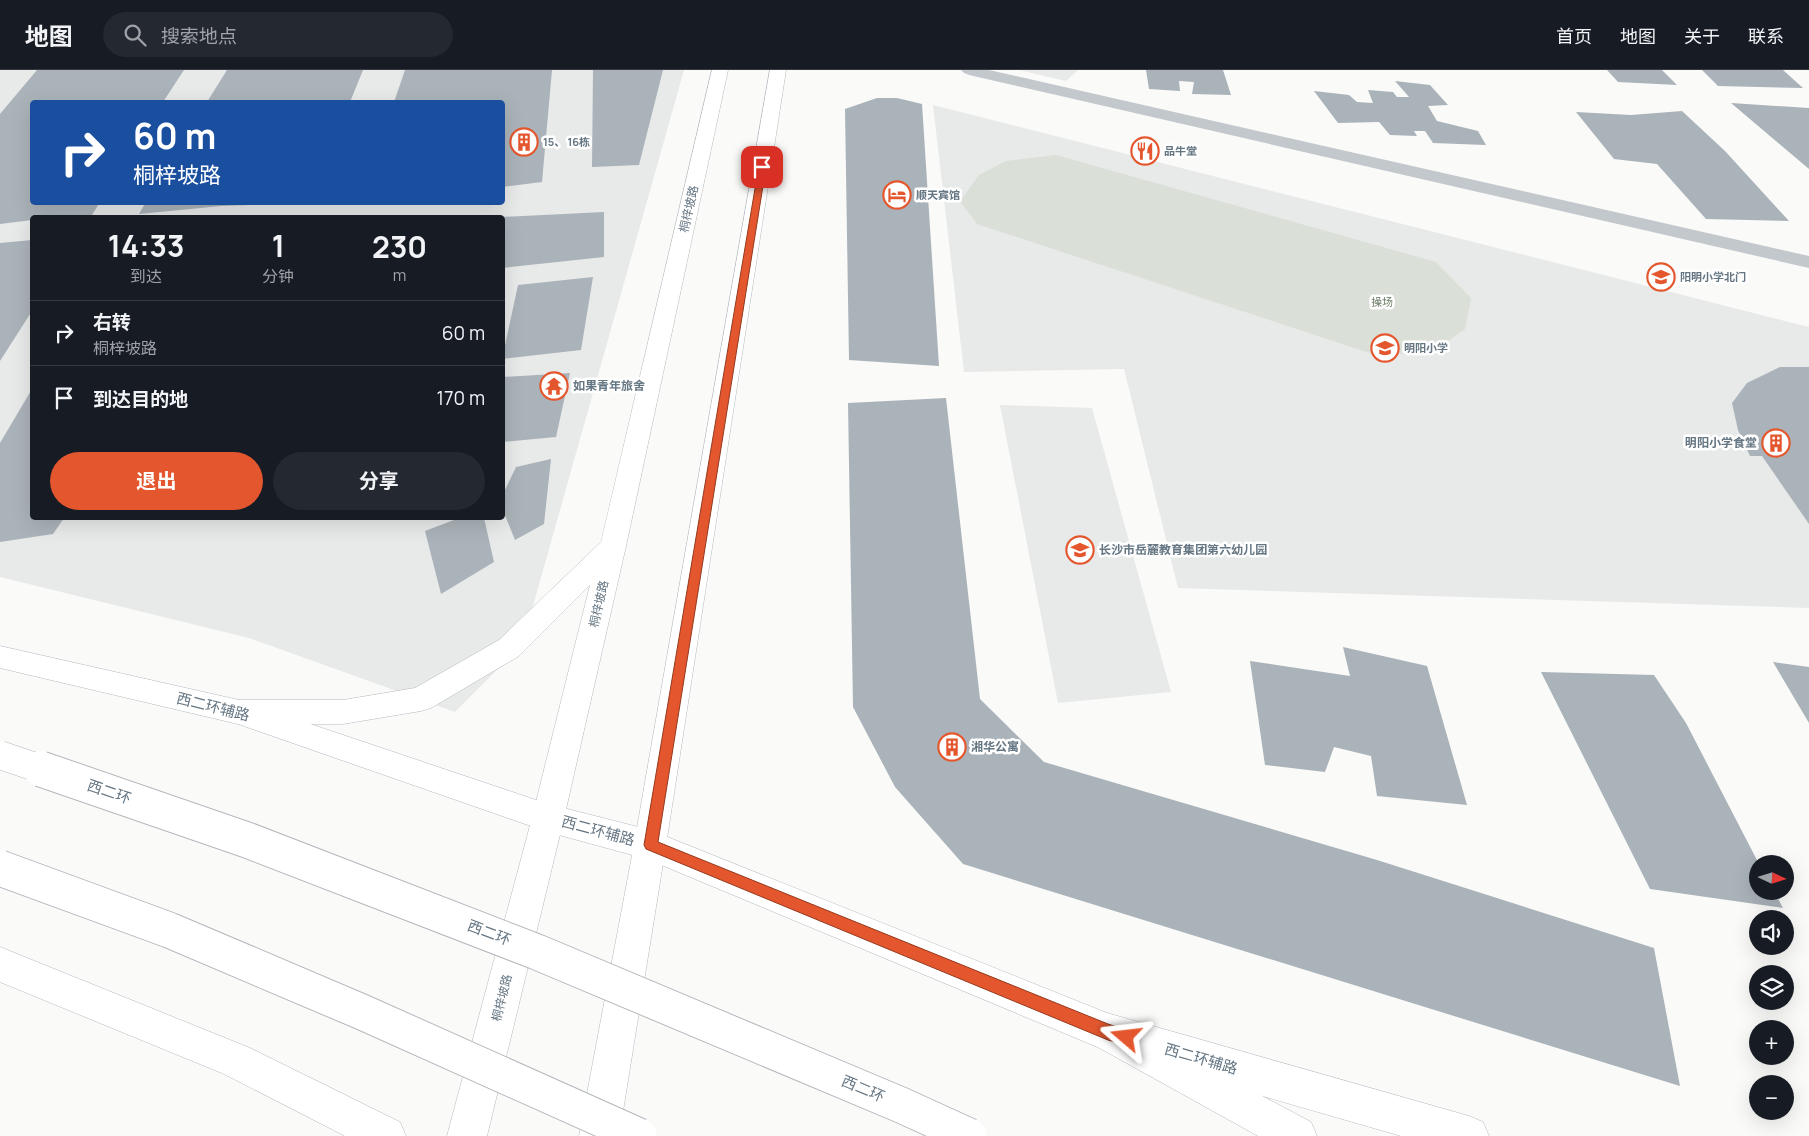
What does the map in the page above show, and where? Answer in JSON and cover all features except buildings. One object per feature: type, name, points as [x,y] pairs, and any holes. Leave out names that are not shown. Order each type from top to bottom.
[{"type":"main road","name":"桐梓坡路","points":[[467,1136],[548,818],[613,546],[720,70]]},
{"type":"main road","points":[[599,1136],[650,845],[778,70]]},
{"type":"main road","points":[[238,712],[343,712],[421,699],[509,648],[613,546]]},
{"type":"main road","name":"西二环辅路","points":[[0,657],[238,712],[548,818],[650,845],[1108,1032],[1469,1136]]},
{"type":"main road","name":"西二环","points":[[0,754],[248,840],[537,952],[901,1105],[969,1136]]},
{"type":"main road","points":[[0,868],[206,946],[362,1012],[639,1136]]},
{"type":"main road","points":[[0,964],[237,1061],[386,1136]]},
{"type":"main road","points":[[1108,1032],[1297,1136]]},
{"type":"street","points":[[969,70],[1809,262]]},
{"type":"shaded area","points":[[0,70],[684,70],[522,645],[455,712],[249,638],[0,577]]},
{"type":"shaded area","points":[[1019,70],[1078,70],[1066,81]]},
{"type":"shaded area","name":"明阳小学","points":[[933,105],[1809,327],[1809,608],[1178,588],[1124,369],[964,372]]},
{"type":"shaded area","name":"长沙市岳麓教育集团第六幼儿园","points":[[1000,405],[1092,408],[1171,692],[1058,703]]},
{"type":"green space","name":"操场","points":[[1056,155],[1436,262],[1471,298],[1465,329],[1432,352],[1376,355],[977,224],[960,201],[979,175],[1006,161]]},
{"type":"place","name":"15、 16栋","points":[[524,142]]},
{"type":"place","name":"品牛堂","points":[[1145,151]]},
{"type":"place","name":"顺天宾馆","points":[[897,195]]},
{"type":"place","name":"阳明小学北门","points":[[1661,277]]},
{"type":"place","name":"明阳小学","points":[[1385,348]]},
{"type":"place","name":"如果青年旅舍","points":[[554,386]]},
{"type":"place","name":"明阳小学食堂","points":[[1776,443]]},
{"type":"place","name":"长沙市岳麓教育集团第六幼儿园","points":[[1080,550]]},
{"type":"place","name":"湘华公寓","points":[[952,747]]},
{"type":"route","points":[[762,167],[650,845],[1108,1032],[1126,1037]]}]
